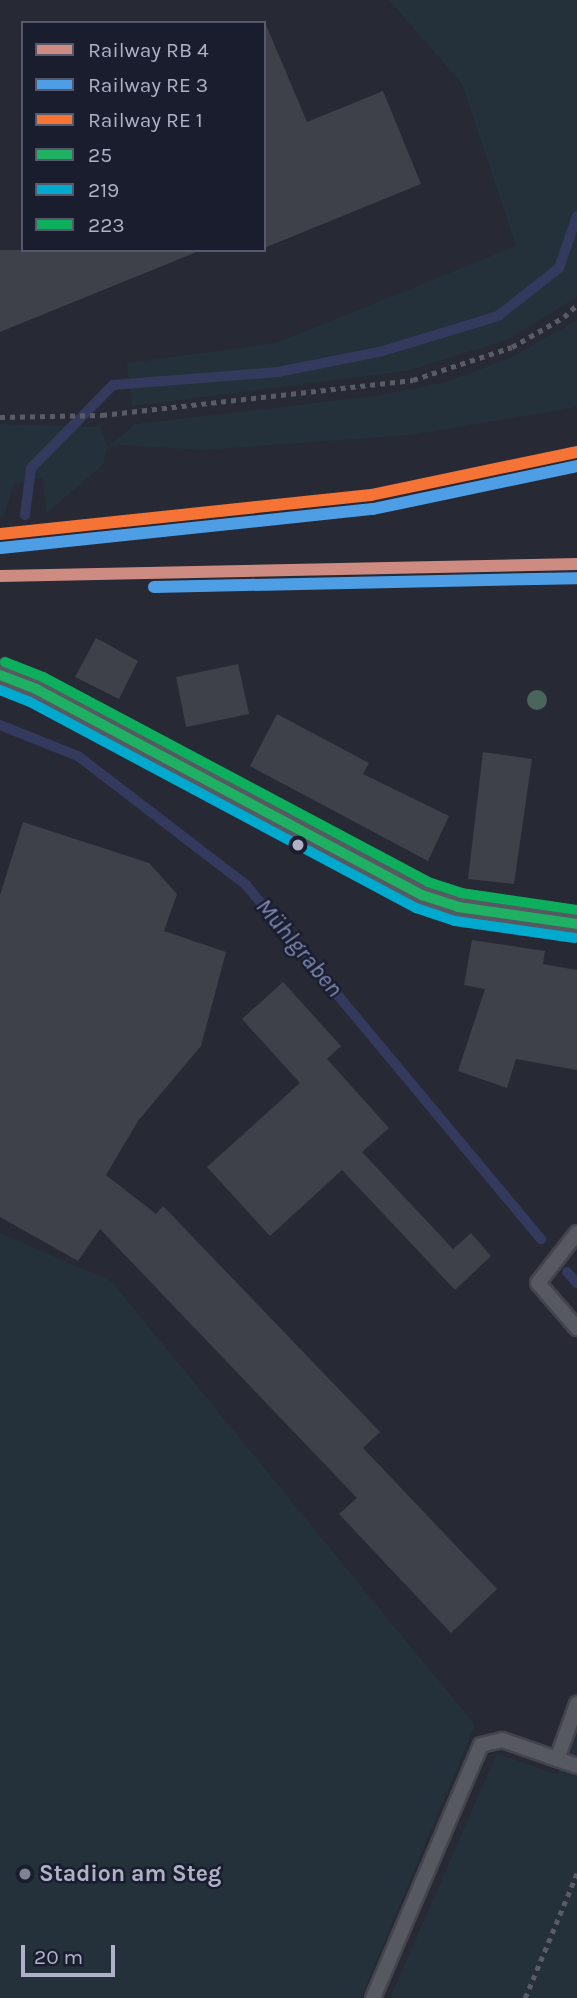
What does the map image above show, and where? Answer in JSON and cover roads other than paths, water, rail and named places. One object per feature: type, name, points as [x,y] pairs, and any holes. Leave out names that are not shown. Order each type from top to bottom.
[{"type":"street","points":[[0,675],[36,689],[422,895],[458,907],[577,924]]},
{"type":"lane","points":[[577,1233],[538,1283],[577,1328]]},
{"type":"lane","points":[[557,1759],[577,1703]]},
{"type":"lane","points":[[373,1998],[481,1745],[502,1740],[577,1766]]},
{"type":"waterway","points":[[25,515],[31,468],[113,385],[278,372],[383,351],[498,316],[559,268],[577,216]]},
{"type":"waterway","name":"Mühlgraben","points":[[0,725],[78,756],[246,885],[541,1239]]},
{"type":"waterway","name":"Mühlgraben","points":[[567,1272],[577,1283]]},
{"type":"place","name":"Stadion am Steg","points":[[25,1874]]}]
